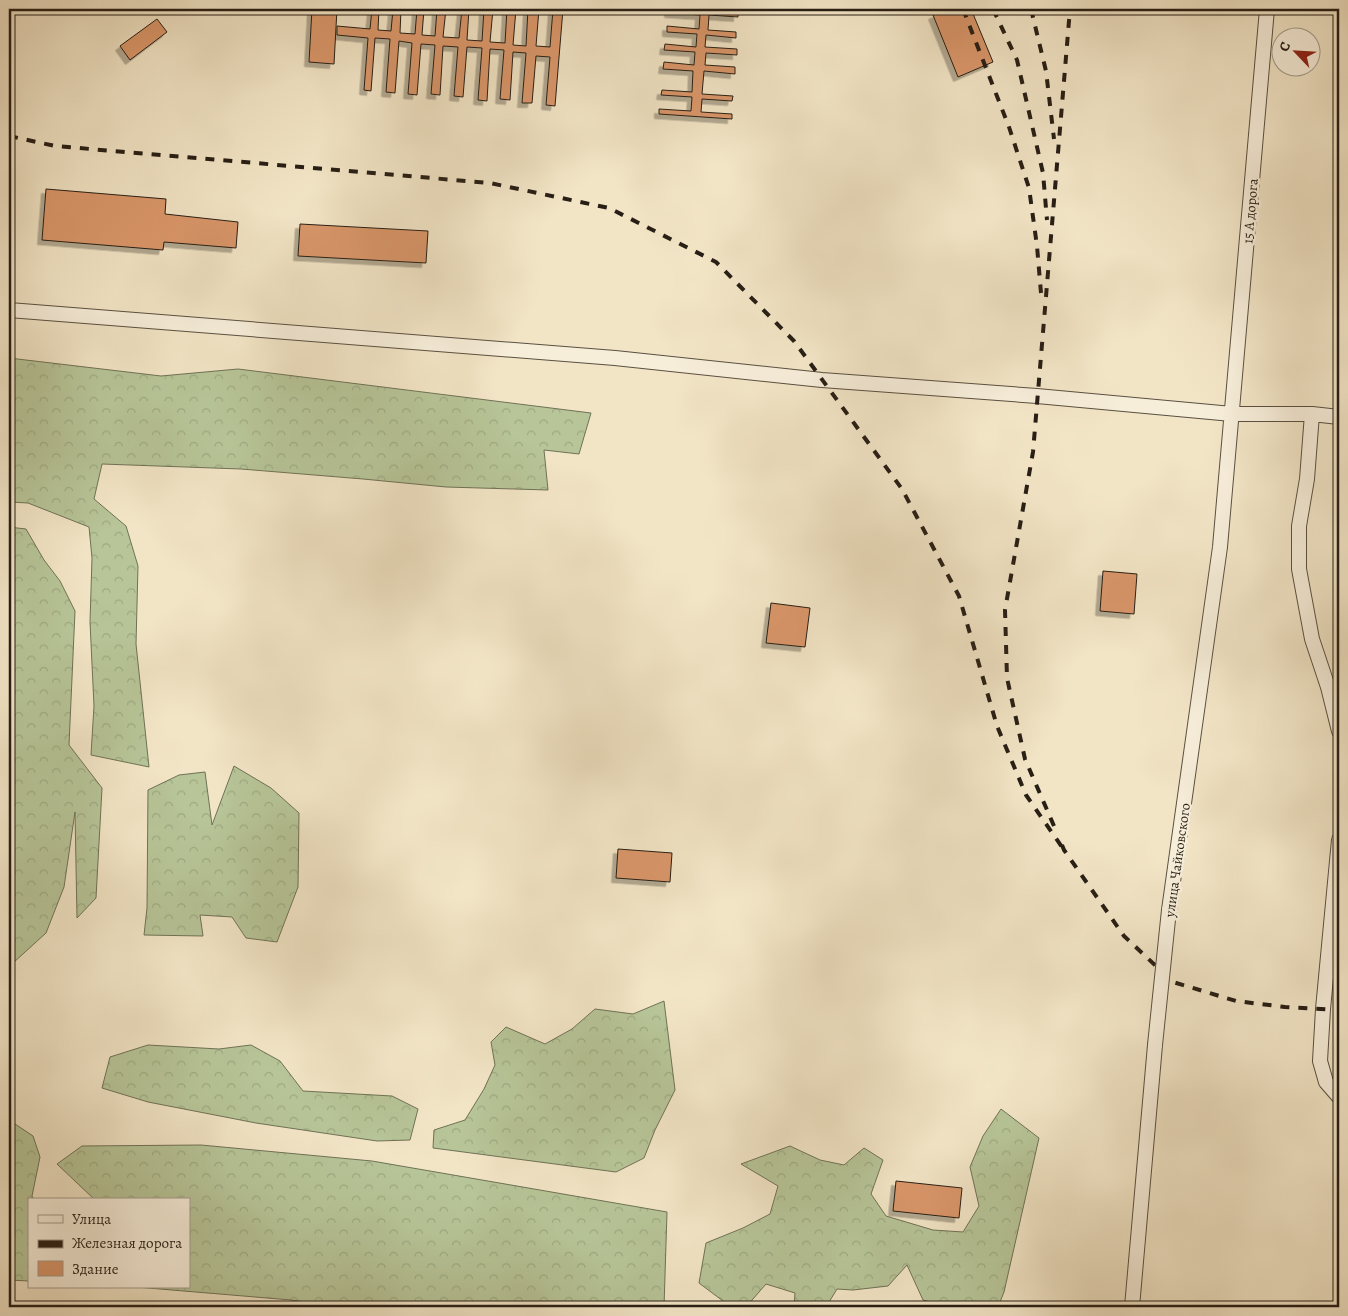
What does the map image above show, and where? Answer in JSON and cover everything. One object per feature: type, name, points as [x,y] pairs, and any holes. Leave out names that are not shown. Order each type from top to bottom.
[{"type":"street","name":"15 А дорога","points":[[1232,414],[1267,9]]},
{"type":"street","points":[[9,310],[615,358],[822,380],[1047,397],[1232,414],[1312,414],[1339,417]]},
{"type":"street","name":"улица Чайковского","points":[[1132,1307],[1169,910],[1220,547],[1232,414]]},
{"type":"street","points":[[1312,414],[1307,479],[1299,526],[1299,570],[1312,639],[1328,687],[1339,731]]},
{"type":"street","points":[[1339,840],[1320,1061],[1326,1082],[1339,1097]]},
{"type":"green space","points":[[9,358],[161,376],[238,369],[591,413],[579,454],[544,450],[548,490],[446,487],[241,469],[102,464],[94,499],[126,526],[138,566],[136,644],[149,767],[91,755],[94,706],[90,622],[92,558],[89,527],[28,503],[9,502]]},
{"type":"green space","points":[[9,527],[26,529],[44,560],[60,581],[75,611],[69,745],[102,788],[96,898],[77,918],[75,812],[64,887],[46,933],[13,963],[9,963]]},
{"type":"green space","points":[[234,766],[271,788],[299,813],[298,887],[277,942],[246,938],[232,917],[200,915],[203,936],[144,935],[147,908],[148,790],[179,775],[205,772],[212,825]]},
{"type":"green space","points":[[664,1001],[675,1090],[655,1130],[644,1158],[616,1172],[433,1148],[434,1130],[465,1120],[484,1089],[495,1065],[491,1042],[506,1027],[545,1044],[572,1029],[595,1009],[633,1014]]},
{"type":"green space","points":[[148,1045],[219,1049],[251,1045],[280,1061],[303,1091],[392,1096],[418,1109],[410,1140],[377,1141],[256,1123],[148,1102],[102,1088],[110,1057]]},
{"type":"green space","points":[[1001,1109],[1039,1138],[1004,1292],[998,1307],[948,1307],[923,1300],[907,1265],[888,1286],[853,1290],[837,1289],[826,1307],[794,1307],[795,1293],[766,1284],[746,1307],[731,1307],[699,1283],[706,1243],[743,1228],[770,1214],[778,1186],[741,1164],[790,1146],[820,1160],[844,1165],[864,1148],[883,1160],[871,1194],[886,1216],[933,1230],[963,1232],[979,1206],[970,1167],[983,1136]]},
{"type":"green space","points":[[9,1120],[33,1136],[40,1157],[33,1198],[28,1198],[28,1281],[9,1280]]},
{"type":"green space","points":[[201,1145],[372,1161],[667,1212],[664,1307],[340,1307],[291,1300],[148,1288],[190,1288],[190,1198],[93,1198],[57,1164],[82,1146]]},
{"type":"building","points":[[312,9],[337,9],[334,64],[309,62]]},
{"type":"building","points":[[372,9],[379,9],[378,30],[391,31],[393,9],[401,9],[400,33],[415,34],[417,9],[424,9],[422,35],[435,36],[437,9],[446,9],[443,37],[459,38],[462,9],[469,9],[467,40],[482,41],[484,9],[493,9],[490,42],[505,43],[507,9],[516,9],[513,45],[526,46],[528,9],[539,9],[536,46],[550,47],[553,9],[563,9],[555,106],[546,105],[550,57],[536,56],[532,103],[522,103],[526,53],[513,52],[510,100],[500,99],[504,50],[490,49],[487,101],[478,100],[482,48],[467,47],[463,97],[454,96],[458,47],[443,46],[440,95],[431,94],[435,45],[421,44],[417,95],[408,94],[412,43],[399,41],[395,93],[386,92],[390,39],[375,38],[371,91],[364,90],[368,38],[337,35],[337,26],[370,29]]},
{"type":"building","points":[[669,9],[738,10],[738,17],[709,15],[708,30],[736,32],[736,38],[706,35],[705,47],[737,49],[737,55],[706,53],[705,65],[735,67],[735,74],[704,71],[702,94],[733,96],[732,101],[702,99],[701,112],[732,114],[732,119],[659,114],[659,109],[691,111],[692,97],[661,95],[662,90],[692,92],[693,71],[663,69],[664,62],[694,65],[695,52],[664,50],[665,44],[696,47],[697,34],[667,32],[667,26],[699,29],[700,15],[669,13]]},
{"type":"building","points":[[947,9],[971,9],[993,62],[958,77],[933,15]]},
{"type":"building","points":[[157,19],[167,32],[130,60],[120,46]]},
{"type":"building","points":[[46,189],[166,199],[165,214],[238,222],[236,248],[164,242],[163,250],[42,240]]},
{"type":"building","points":[[300,224],[428,231],[426,263],[298,256]]},
{"type":"building","points":[[1103,571],[1137,574],[1134,614],[1100,611]]},
{"type":"building","points":[[771,603],[810,608],[805,647],[766,643]]},
{"type":"building","points":[[618,849],[672,853],[670,882],[616,878]]},
{"type":"building","points":[[896,1181],[962,1188],[959,1218],[893,1211]]},
{"type":"railway","points":[[963,9],[1009,127],[1029,188],[1041,293]]},
{"type":"railway","points":[[993,9],[1017,60],[1043,173],[1047,220]]},
{"type":"railway","points":[[1031,9],[1046,71],[1054,139]]},
{"type":"railway","points":[[1054,826],[1025,759],[1007,678],[1005,610],[1033,452],[1070,9]]},
{"type":"railway","points":[[9,136],[55,146],[490,183],[609,208],[716,262],[794,341],[902,489],[959,596],[997,726],[1026,795],[1064,850]]},
{"type":"railway","points":[[1339,331],[1339,393]]},
{"type":"railway","points":[[1062,845],[1124,936],[1173,982],[1236,1001],[1285,1007],[1339,1010]]}]
